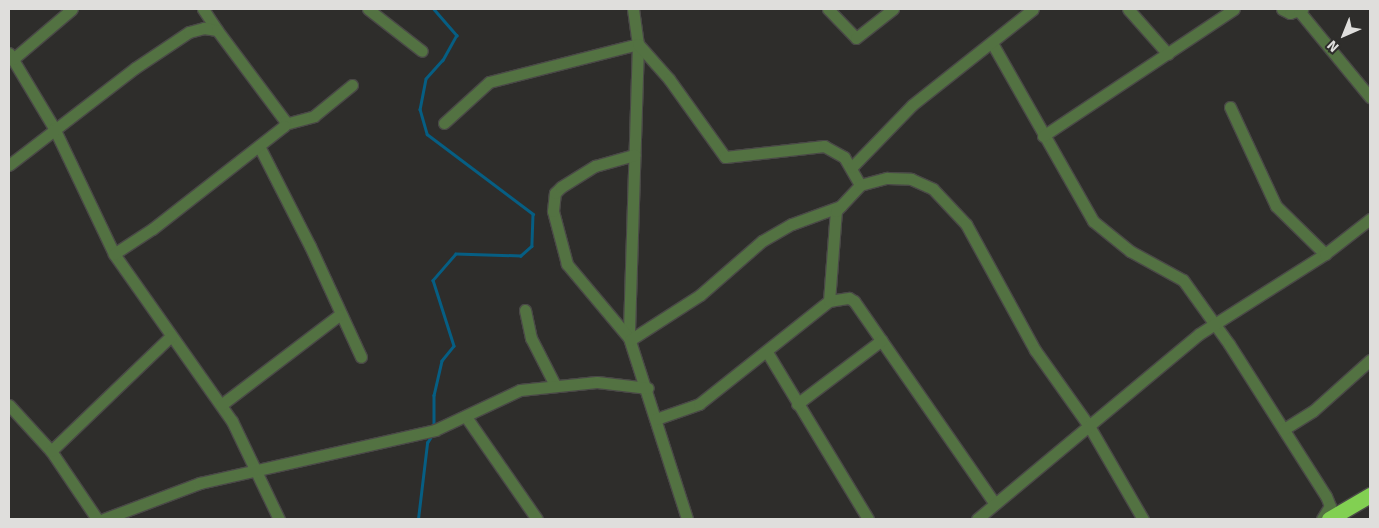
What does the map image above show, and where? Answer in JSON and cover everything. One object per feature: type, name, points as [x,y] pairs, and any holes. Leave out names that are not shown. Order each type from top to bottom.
[{"type":"highway","points":[[1329,519],[1370,494]]},
{"type":"street","points":[[72,9],[11,56],[54,128],[114,254],[221,405],[240,436],[253,471],[279,519]]},
{"type":"street","points":[[203,9],[285,124]]},
{"type":"street","points":[[368,9],[422,51]]},
{"type":"street","points":[[630,339],[638,44],[633,9]]},
{"type":"street","points":[[828,9],[856,38],[892,9]]},
{"type":"street","points":[[852,167],[912,106],[1033,9]]},
{"type":"street","points":[[1128,9],[1168,54]]},
{"type":"street","points":[[1043,136],[1234,9]]},
{"type":"street","points":[[1282,9],[1288,13],[1301,10],[1370,96]]},
{"type":"street","points":[[9,165],[44,140],[54,128],[189,32],[204,28],[217,30]]},
{"type":"street","points":[[992,43],[1043,136],[1093,221],[1130,251],[1183,280],[1215,323],[1326,496],[1330,506],[1322,519]]},
{"type":"street","points":[[444,123],[489,82],[638,44]]},
{"type":"street","points":[[638,44],[674,86],[725,157],[814,145],[832,149],[852,167],[860,185]]},
{"type":"street","points":[[114,254],[260,148],[285,124],[314,116],[352,85]]},
{"type":"street","points":[[1230,107],[1276,206],[1325,254]]},
{"type":"street","points":[[260,148],[330,288],[340,315],[361,357]]},
{"type":"street","points":[[634,155],[595,166],[561,187],[555,193],[552,211],[567,264],[630,339],[648,388],[687,519]]},
{"type":"street","points":[[829,301],[834,220],[841,206],[860,185],[887,178],[911,179],[933,189],[950,206],[978,244],[1042,362],[1089,426],[1143,519]]},
{"type":"street","points":[[630,339],[700,295],[762,241],[792,224],[841,206]]},
{"type":"street","points":[[977,519],[1215,323],[1325,254],[1370,219]]},
{"type":"street","points":[[656,420],[699,404],[829,301],[849,298],[854,301],[882,340],[995,504]]},
{"type":"street","points":[[526,310],[533,344],[555,385]]},
{"type":"street","points":[[221,405],[340,315]]},
{"type":"street","points":[[51,450],[171,336]]},
{"type":"street","points":[[797,404],[882,340]]},
{"type":"street","points":[[767,352],[868,519]]},
{"type":"street","points":[[1284,429],[1313,411],[1370,360]]},
{"type":"street","points":[[104,519],[116,517],[200,483],[435,430],[466,417],[509,392],[555,385],[597,382],[648,388]]},
{"type":"street","points":[[9,405],[51,450],[97,519]]},
{"type":"street","points":[[466,417],[537,519]]},
{"type":"waterway","points":[[434,9],[457,35],[443,60],[426,79],[420,109],[427,134],[533,214],[532,246],[521,256],[456,254],[433,280],[454,346],[442,361],[434,395],[434,427]]},
{"type":"waterway","points":[[418,519],[427,443],[432,435]]}]
